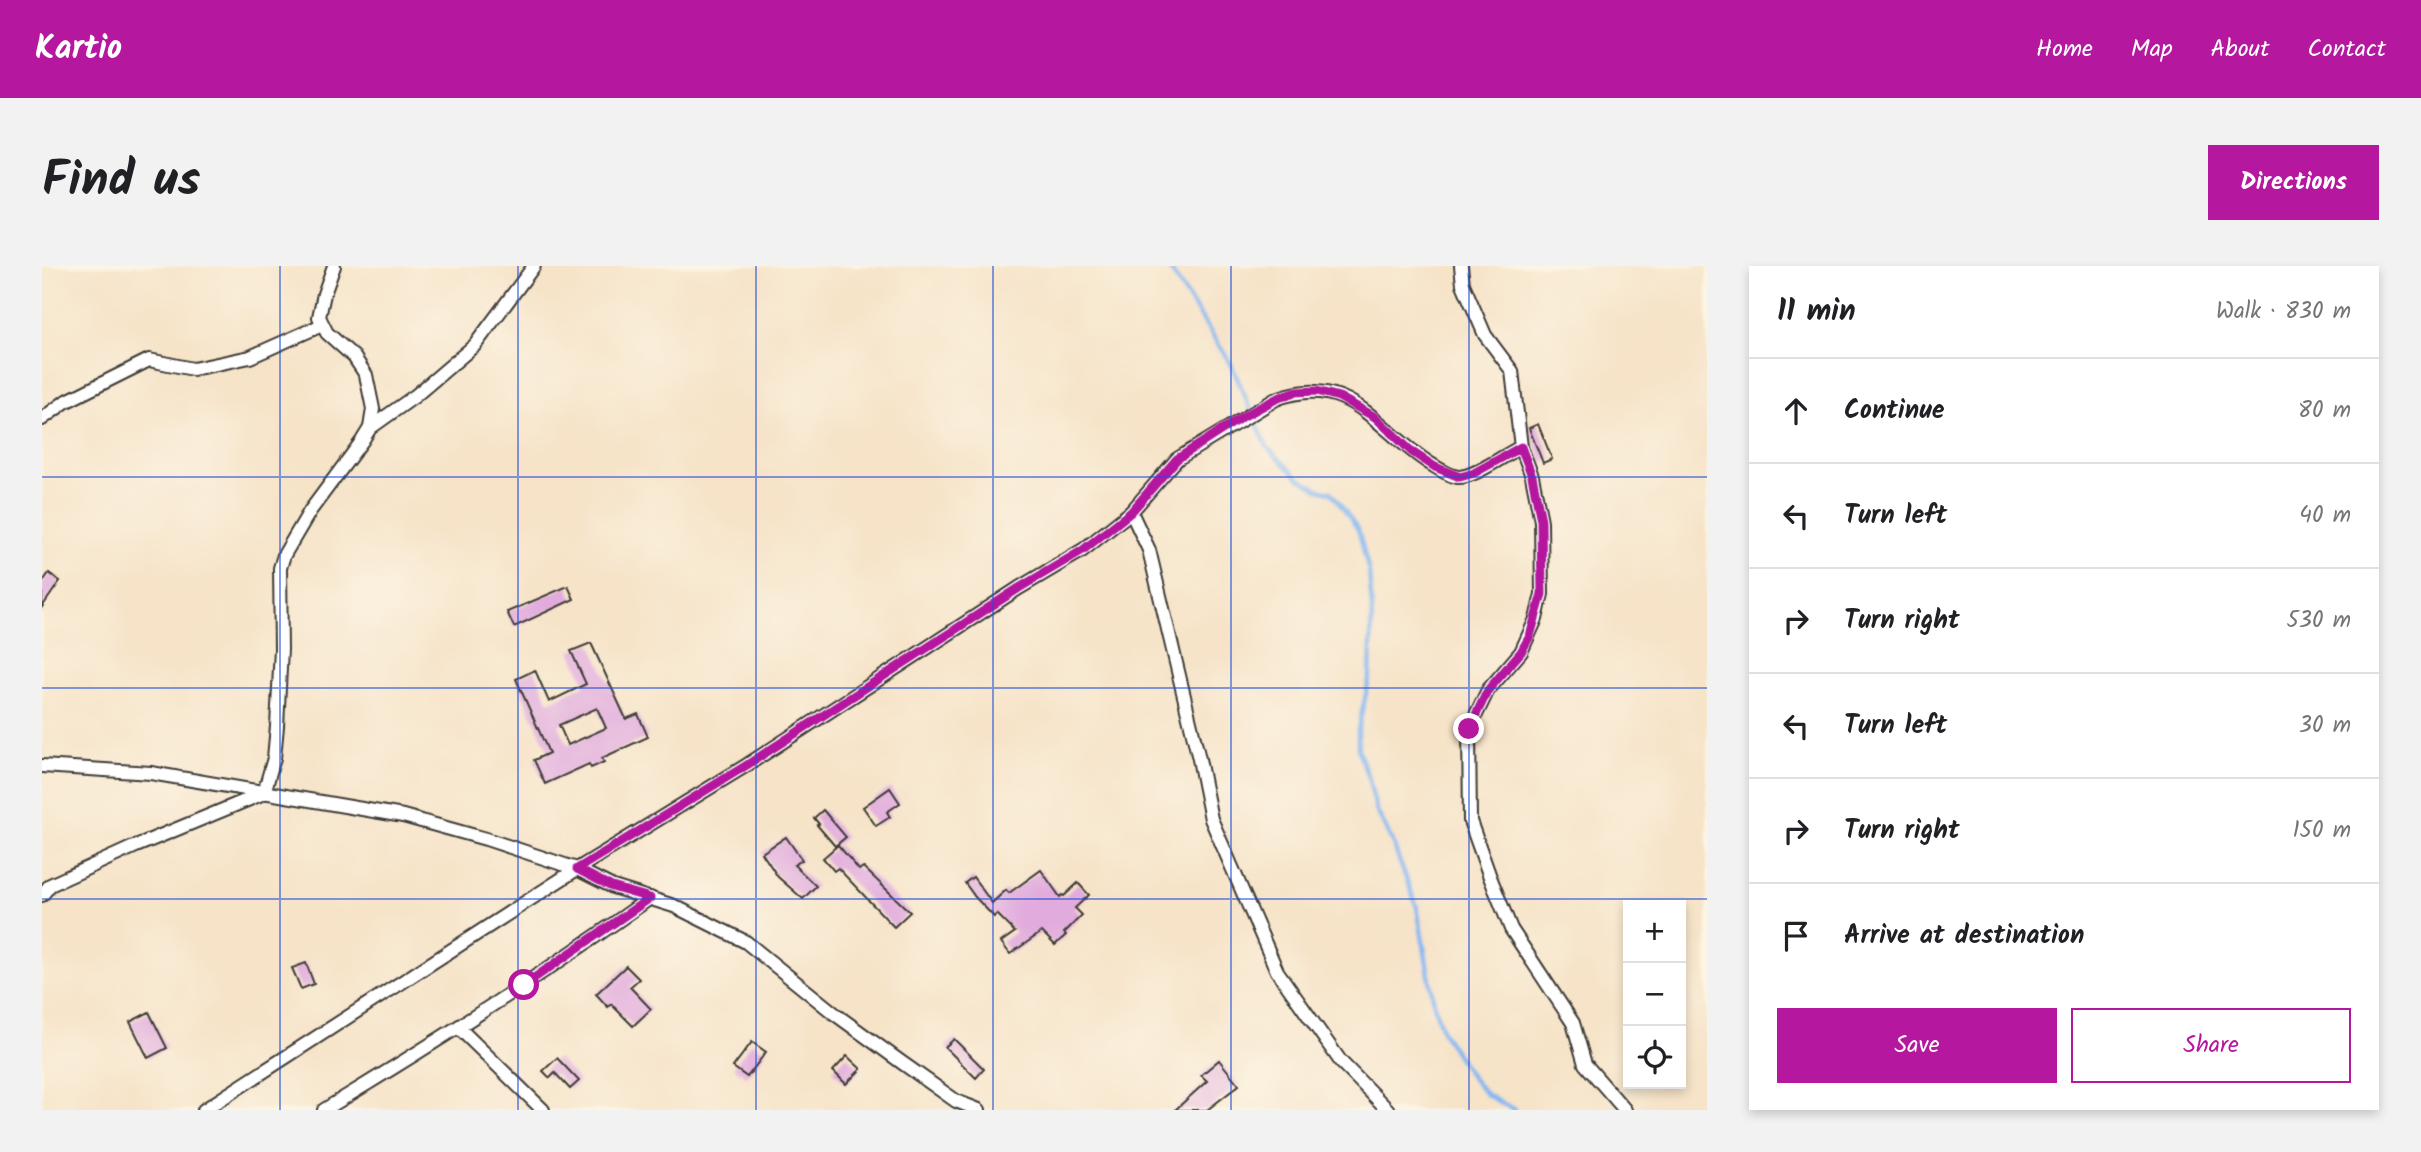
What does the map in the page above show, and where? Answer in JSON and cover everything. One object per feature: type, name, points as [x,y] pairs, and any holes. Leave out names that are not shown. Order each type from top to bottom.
[{"type":"street","points":[[264,793],[274,758],[277,726],[281,649],[280,568],[310,511],[370,428],[373,409],[366,375],[354,357],[327,333],[319,317],[334,266]]},
{"type":"street","points":[[370,428],[415,396],[475,345],[534,266]]},
{"type":"street","points":[[1461,266],[1464,285],[1485,335],[1512,372],[1521,447],[1532,476],[1541,520],[1542,594],[1530,636],[1521,652],[1488,690],[1469,729],[1470,821],[1511,929],[1573,1023],[1585,1064],[1625,1110]]},
{"type":"street","points":[[42,419],[65,402],[149,360],[193,369],[250,357],[323,325]]},
{"type":"street","points":[[204,1110],[577,869],[758,758],[1019,588],[1083,550],[1131,512],[1177,459],[1252,412],[1294,392],[1317,391],[1339,397],[1375,417],[1412,452],[1435,467],[1460,477],[1474,473],[1521,447]]},
{"type":"street","points":[[1131,512],[1149,550],[1199,759],[1210,819],[1276,971],[1341,1062],[1388,1110]]},
{"type":"street","points":[[42,766],[151,772],[403,816],[486,839],[577,869],[612,887],[674,906],[746,942],[835,1014],[890,1054],[956,1101],[979,1110]]},
{"type":"street","points":[[42,895],[50,885],[264,793]]},
{"type":"street","points":[[324,1110],[459,1028],[650,898]]},
{"type":"street","points":[[459,1028],[544,1110]]},
{"type":"building","points":[[1538,424],[1552,459],[1543,463],[1529,428]]},
{"type":"building","points":[[49,573],[60,581],[42,607],[42,583]]},
{"type":"building","points":[[568,586],[574,599],[514,627],[507,612]]},
{"type":"building","points":[[591,643],[626,719],[638,714],[648,737],[602,758],[604,762],[591,768],[589,764],[545,784],[534,760],[549,753],[516,679],[535,670],[549,702],[586,684],[571,651]],"holes":[[[597,708],[606,728],[568,745],[559,725]]]},
{"type":"building","points":[[890,788],[900,803],[887,812],[890,817],[876,826],[863,807]]},
{"type":"building","points":[[823,810],[846,837],[835,846],[814,818]]},
{"type":"building","points":[[786,837],[802,860],[794,865],[816,886],[803,899],[778,877],[762,853]]},
{"type":"building","points":[[838,845],[859,870],[863,867],[910,912],[894,927],[838,868],[834,871],[823,858]]},
{"type":"building","points":[[1041,870],[1060,897],[1078,883],[1089,895],[1075,908],[1082,915],[1055,945],[1042,932],[1010,954],[1001,942],[1015,932],[997,914],[994,917],[965,883],[973,877],[992,903],[1006,890],[1009,893]]},
{"type":"building","points":[[306,963],[314,984],[301,989],[292,968]]},
{"type":"building","points":[[626,966],[639,979],[630,987],[651,1009],[633,1026],[611,1004],[608,1007],[596,994]]},
{"type":"building","points":[[149,1012],[167,1048],[148,1058],[130,1022]]},
{"type":"building","points":[[954,1039],[984,1069],[976,1078],[945,1047]]},
{"type":"building","points":[[752,1042],[766,1052],[747,1077],[733,1067]]},
{"type":"building","points":[[847,1056],[861,1069],[846,1084],[833,1071]]},
{"type":"building","points":[[557,1058],[579,1081],[570,1089],[555,1073],[550,1078],[543,1071]]},
{"type":"building","points":[[1219,1060],[1239,1085],[1207,1110],[1175,1110],[1207,1081],[1201,1075]]},
{"type":"waterway","points":[[1168,266],[1231,364],[1267,447],[1298,477],[1318,489],[1331,492],[1358,529],[1369,572],[1372,609],[1370,676],[1358,729],[1358,750],[1376,809],[1391,839],[1417,907],[1435,1009],[1443,1033],[1471,1077],[1487,1095],[1515,1110]]},
{"type":"route","points":[[524,985],[650,898],[612,887],[577,869],[855,697],[1019,588],[1083,550],[1131,512],[1177,459],[1242,417],[1294,392],[1317,391],[1359,406],[1375,417],[1412,452],[1435,467],[1460,477],[1474,473],[1521,447],[1532,476],[1541,520],[1542,594],[1530,636],[1521,652],[1488,690],[1469,729]]}]
